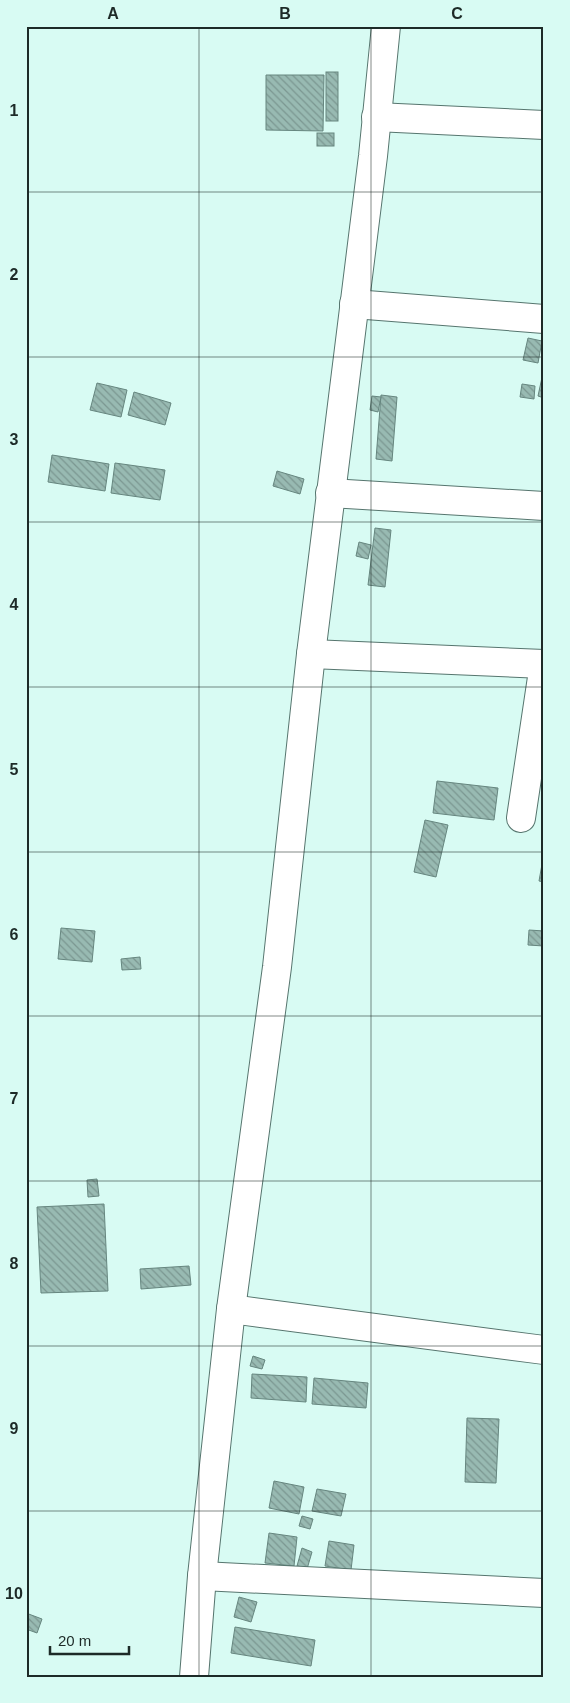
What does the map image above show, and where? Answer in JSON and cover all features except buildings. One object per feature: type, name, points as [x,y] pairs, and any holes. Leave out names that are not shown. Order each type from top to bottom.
[{"type":"main road","points":[[194,1677],[202,1576],[231,1309],[277,967],[311,654],[386,26]]},
{"type":"main road","points":[[376,117],[544,125]]},
{"type":"main road","points":[[354,304],[544,319]]},
{"type":"main road","points":[[330,493],[544,506]]},
{"type":"main road","points":[[311,654],[544,664],[521,818]]},
{"type":"main road","points":[[231,1309],[544,1350]]},
{"type":"main road","points":[[202,1576],[544,1593]]}]
